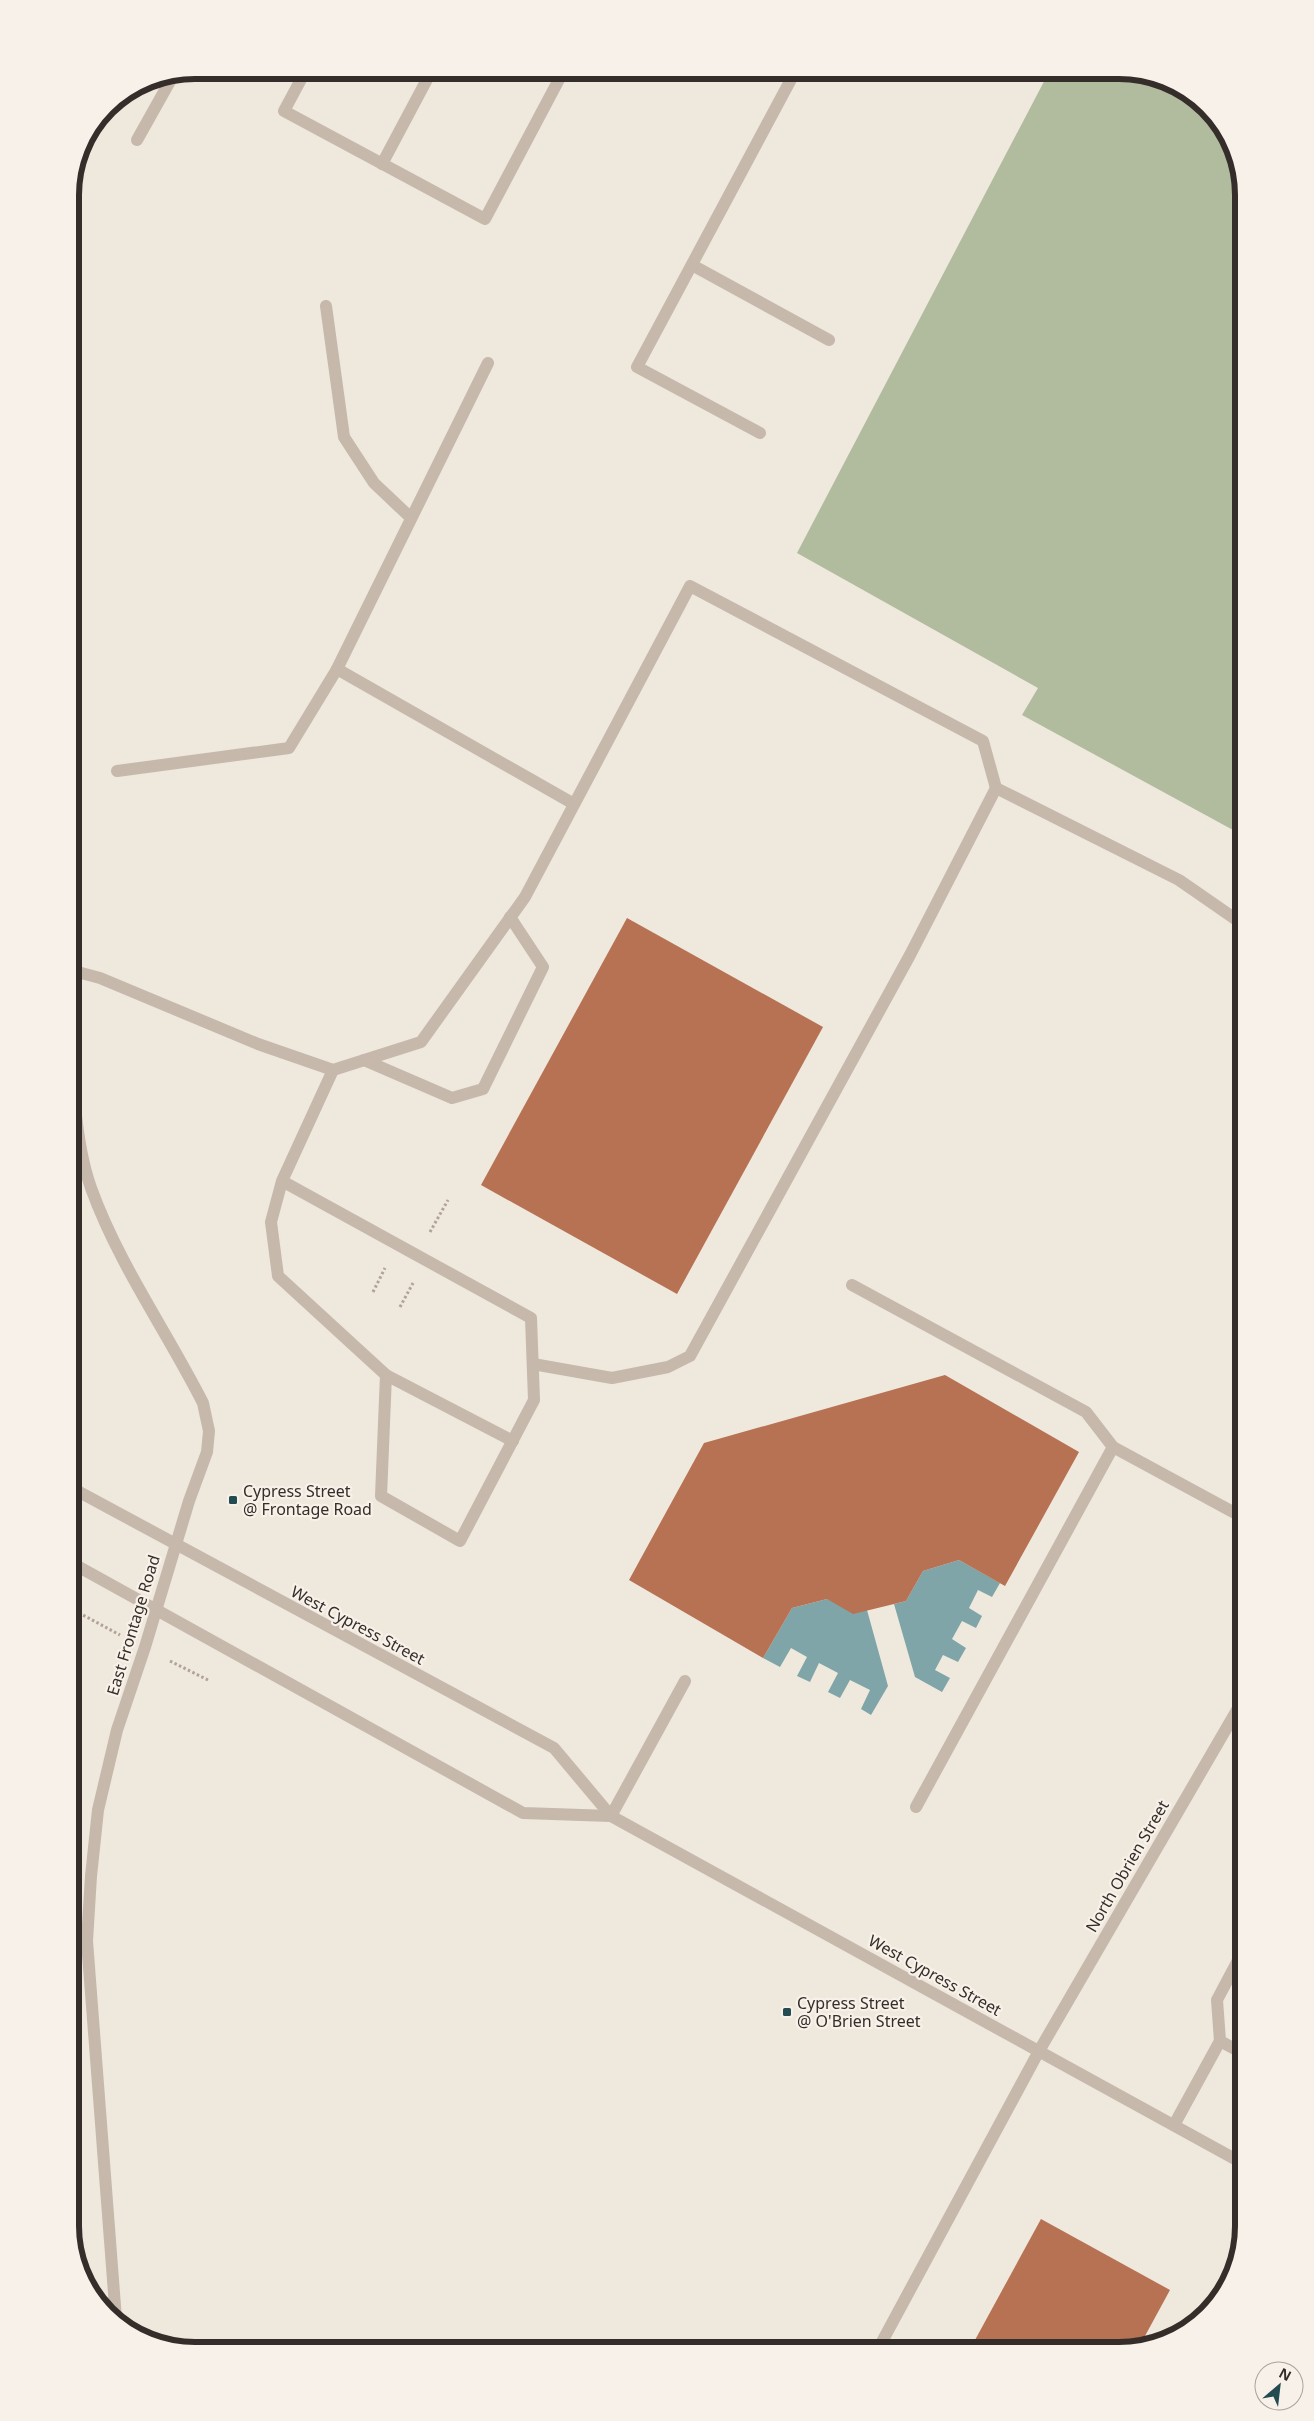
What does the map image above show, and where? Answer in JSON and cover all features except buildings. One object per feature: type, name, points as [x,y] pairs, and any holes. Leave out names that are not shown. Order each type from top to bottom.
[{"type":"street","points":[[301,79],[284,112],[485,219],[559,79]]},
{"type":"street","points":[[382,164],[427,79]]},
{"type":"street","points":[[760,433],[637,367],[791,79]]},
{"type":"street","points":[[137,140],[170,82]]},
{"type":"street","points":[[692,265],[829,340]]},
{"type":"street","points":[[326,306],[344,437],[374,483],[411,518]]},
{"type":"street","points":[[117,771],[289,748],[337,669],[488,363]]},
{"type":"street","points":[[79,973],[100,978],[258,1044],[333,1070],[421,1042],[525,897],[690,586],[983,741],[996,788],[910,955],[690,1356],[668,1367],[612,1378],[533,1364]]},
{"type":"street","points":[[337,669],[574,804]]},
{"type":"street","points":[[996,788],[1179,880],[1235,919]]},
{"type":"street","points":[[364,1060],[452,1098],[483,1089],[544,967],[510,917]]},
{"type":"street","points":[[333,1070],[282,1181],[271,1222],[278,1276],[386,1375],[513,1441]]},
{"type":"street","name":"East Frontage Road","points":[[79,1137],[91,1186],[117,1252],[203,1403],[209,1430],[207,1452],[189,1501],[117,1730],[98,1810],[87,1941],[115,2310]]},
{"type":"street","points":[[282,1181],[530,1318],[534,1400],[460,1541],[381,1496],[386,1375]]},
{"type":"street","points":[[852,1285],[1086,1412],[1114,1447],[1235,1513]]},
{"type":"street","points":[[916,1808],[1114,1447]]},
{"type":"street","name":"West Cypress Street","points":[[79,1492],[554,1748],[611,1816],[1235,2159]]},
{"type":"street","name":"West Cypress Street","points":[[79,1567],[523,1813],[611,1816]]},
{"type":"street","points":[[611,1816],[685,1680]]},
{"type":"street","name":"North Obrien Street","points":[[882,2342],[1039,2051],[1235,1713]]},
{"type":"street","points":[[1174,2125],[1220,2041],[1217,2000],[1235,1966]]},
{"type":"street","points":[[1220,2041],[1235,2049]]},
{"type":"path","points":[[430,1232],[448,1200]]},
{"type":"path","points":[[373,1292],[388,1263]]},
{"type":"path","points":[[400,1307],[415,1278]]},
{"type":"path","points":[[79,1613],[93,1620]]},
{"type":"green space","points":[[1045,79],[1127,79],[1142,81],[1171,91],[1196,107],[1211,124],[1226,150],[1233,172],[1235,194],[1235,831],[1022,715],[1038,688],[797,553]]},
{"type":"water","points":[[959,1560],[1000,1583],[992,1597],[978,1590],[969,1608],[982,1616],[976,1628],[962,1621],[952,1639],[966,1648],[958,1662],[943,1655],[935,1670],[950,1678],[942,1692],[915,1677],[894,1604],[906,1601],[923,1571]]},
{"type":"water","points":[[827,1599],[867,1610],[888,1686],[871,1715],[861,1709],[870,1690],[850,1680],[840,1698],[828,1692],[838,1673],[819,1663],[810,1682],[797,1676],[807,1657],[791,1648],[780,1667],[763,1658],[792,1608]]},
{"type":"place","name":"Cypress Street @ Frontage Road","points":[[233,1500]]},
{"type":"place","name":"Cypress Street @ O'Brien Street","points":[[787,2012]]}]
